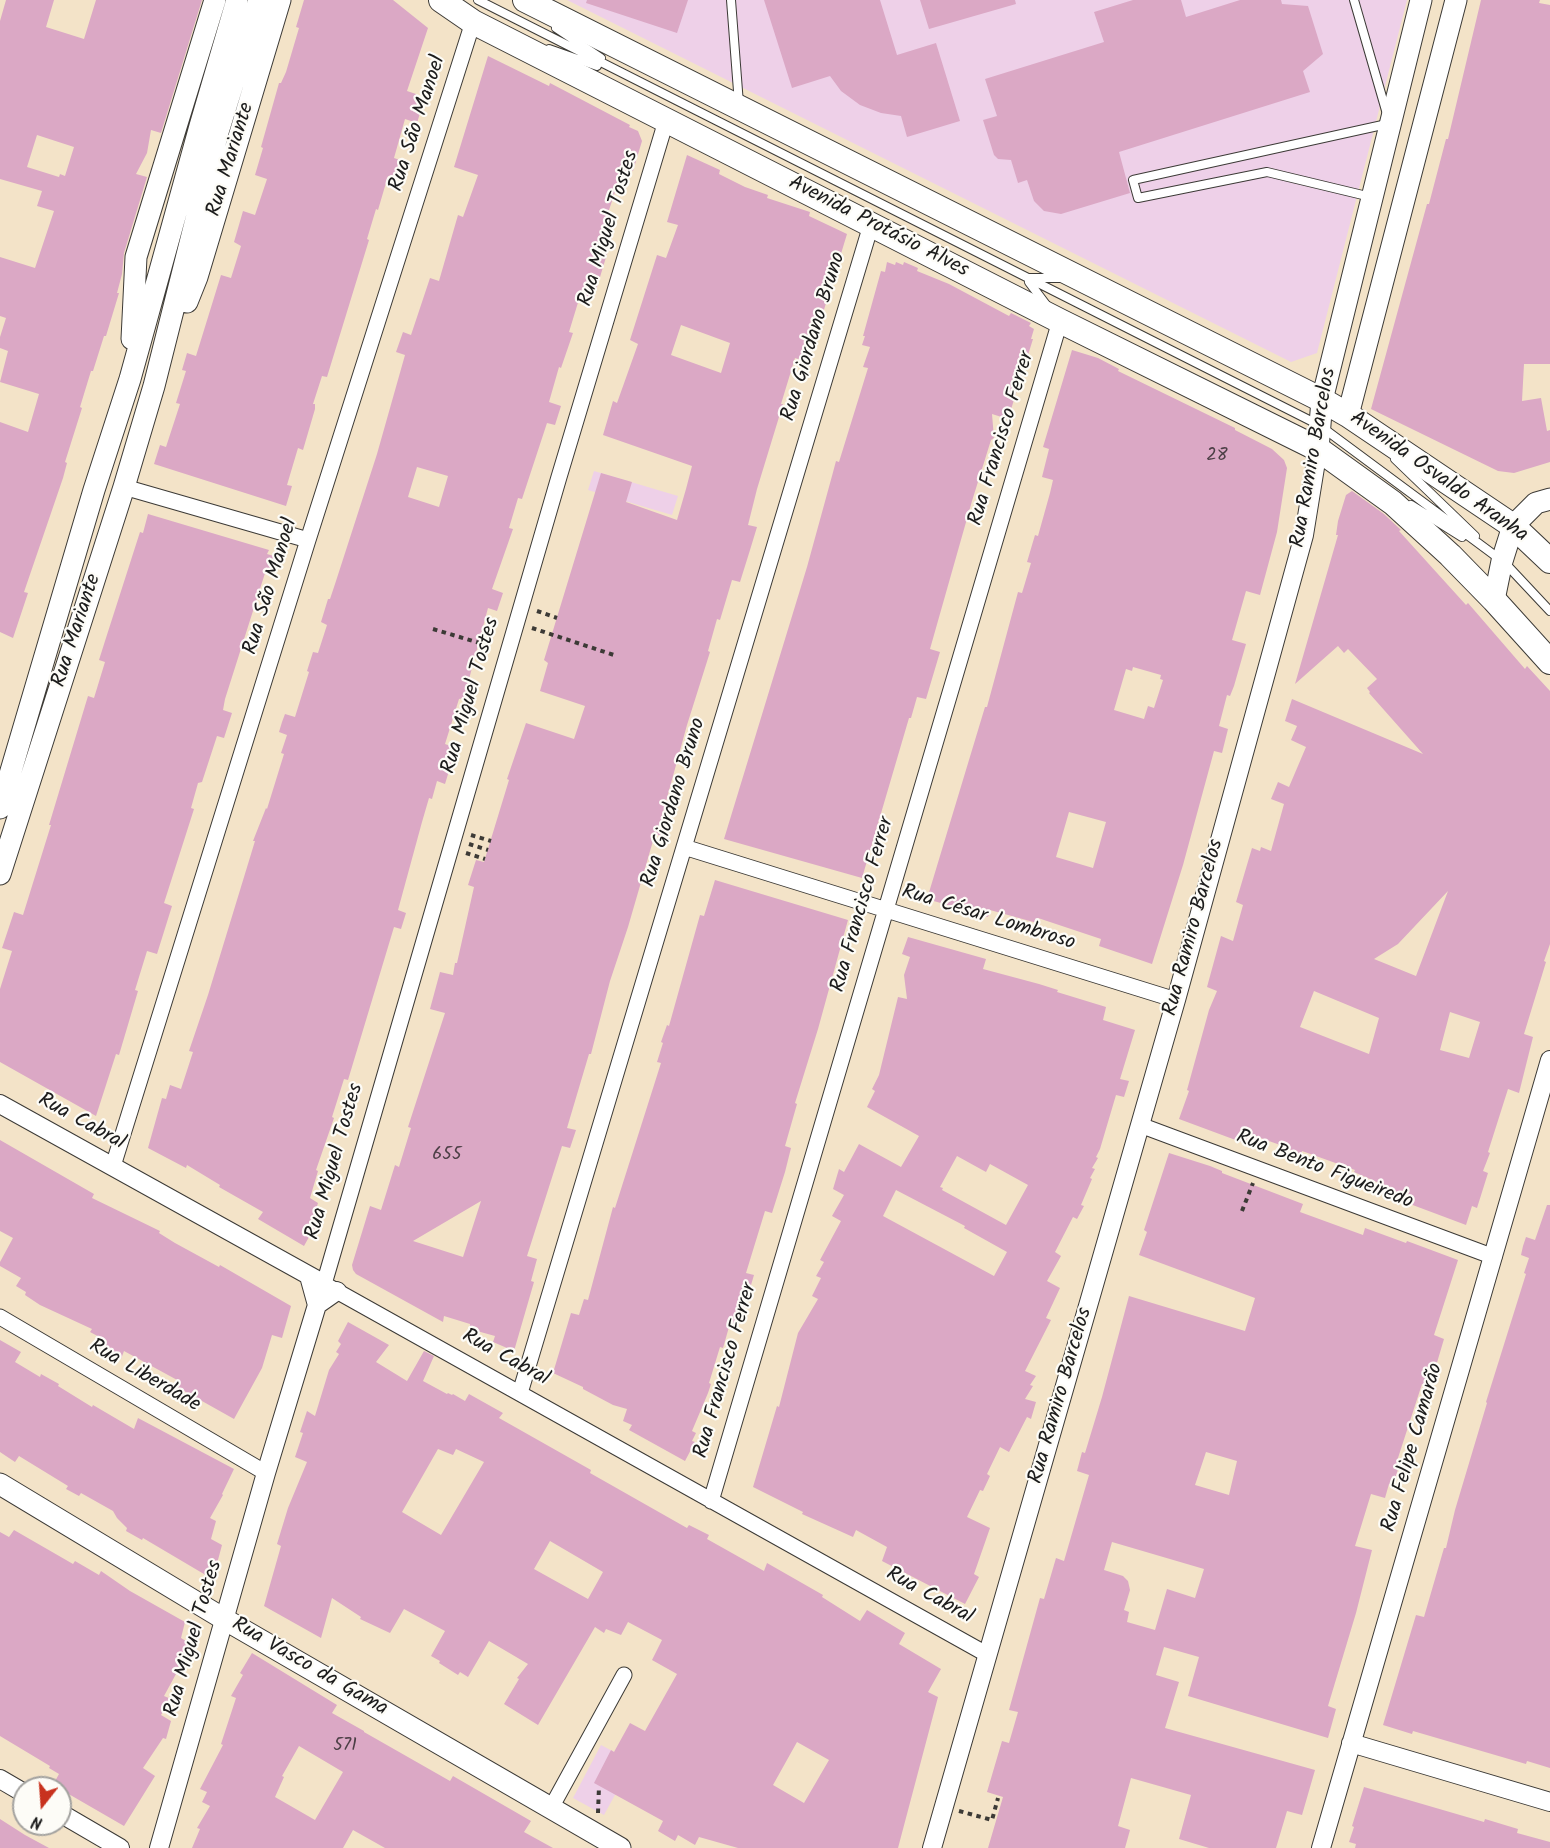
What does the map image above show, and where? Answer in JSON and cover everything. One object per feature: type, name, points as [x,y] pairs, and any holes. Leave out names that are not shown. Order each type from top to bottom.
[{"type":"main road","name":"Rua Mariante","points":[[130,379],[136,257],[215,0]]},
{"type":"main road","points":[[209,129],[237,0]]},
{"type":"main road","points":[[209,129],[259,0]]},
{"type":"main road","name":"Rua Mariante","points":[[154,386],[197,277],[280,0]]},
{"type":"main road","name":"Avenida Protásio Alves","points":[[441,0],[476,11],[666,121],[1318,449]]},
{"type":"main road","name":"Avenida Protásio Alves","points":[[525,0],[1322,400]]},
{"type":"main road","name":"Rua Ramiro Barcelos","points":[[1318,449],[1322,400],[1421,0]]},
{"type":"main road","name":"Rua Ramiro Barcelos","points":[[1348,415],[1456,0]]},
{"type":"main road","name":"Rua Mariante","points":[[0,808],[91,501],[209,129]]},
{"type":"main road","name":"Rua Mariante","points":[[0,874],[154,386],[209,129]]},
{"type":"main road","name":"Avenida Osvaldo Aranha","points":[[1322,400],[1513,526],[1550,561]]},
{"type":"main road","points":[[1318,449],[1393,503],[1450,555],[1550,662]]},
{"type":"main road","points":[[1494,600],[1502,561],[1513,526],[1536,502],[1550,499]]},
{"type":"main road","name":"Rua Vasco da Gama","points":[[0,1484],[224,1619],[620,1848]]},
{"type":"street","name":"Rua São Manoel","points":[[113,1166],[476,11]]},
{"type":"street","name":"Rua Miguel Tostes","points":[[323,1284],[666,121]]},
{"type":"street","name":"Rua Giordano Bruno","points":[[520,1393],[870,225]]},
{"type":"street","name":"Rua Francisco Ferrer","points":[[711,1500],[1060,321]]},
{"type":"street","name":"Rua Ramiro Barcelos","points":[[932,1848],[1176,1000],[1304,535],[1318,449]]},
{"type":"street","points":[[124,487],[308,540]]},
{"type":"street","name":"Rua César Lombroso","points":[[684,847],[1176,1000]]},
{"type":"street","name":"Rua Felipe Camarão","points":[[1321,1848],[1550,1060]]},
{"type":"street","name":"Rua Cabral","points":[[0,1104],[988,1655]]},
{"type":"street","name":"Rua Bento Figueiredo","points":[[1140,1125],[1494,1257]]},
{"type":"street","points":[[317,1305],[323,1284]]},
{"type":"street","points":[[317,1305],[323,1284]]},
{"type":"street","name":"Rua Miguel Tostes","points":[[159,1848],[266,1473],[317,1305]]},
{"type":"street","name":"Rua Liberdade","points":[[0,1317],[266,1473]]},
{"type":"street","points":[[551,1808],[624,1675]]},
{"type":"street","points":[[1351,1743],[1550,1802]]},
{"type":"street","points":[[72,1821],[120,1848]]},
{"type":"lane","points":[[516,0],[543,19]]},
{"type":"lane","points":[[731,0],[740,108]]},
{"type":"lane","points":[[1354,0],[1389,123],[1133,180],[1138,198],[1267,172],[1371,197]]},
{"type":"lane","points":[[476,11],[627,76],[1319,425],[1502,561]]},
{"type":"lane","points":[[476,11],[627,76]]},
{"type":"lane","points":[[553,25],[627,76]]},
{"type":"lane","points":[[1026,278],[1077,278]]},
{"type":"lane","points":[[1026,278],[1060,321]]},
{"type":"lane","points":[[1348,415],[1502,561],[1550,611]]},
{"type":"lane","points":[[1318,449],[1502,561]]},
{"type":"path","points":[[517,622],[617,656]]},
{"type":"path","points":[[433,629],[508,652]]},
{"type":"path","points":[[1242,1211],[1258,1169]]},
{"type":"path","points":[[589,1830],[598,1812],[599,1786]]},
{"type":"path","points":[[944,1806],[992,1820],[998,1798]]},
{"type":"shaded area","points":[[567,0],[1407,0],[1317,353],[1291,362]]},
{"type":"shaded area","points":[[594,471],[678,496],[672,515],[588,490]]},
{"type":"shaded area","points":[[601,1745],[633,1762],[604,1815],[573,1798]]},
{"type":"building","points":[[6,0],[54,0],[46,27],[84,39],[96,0],[202,0],[161,133],[151,130],[147,153],[136,174],[147,177],[124,253],[117,293],[119,293],[106,336],[104,336],[93,371],[91,371],[65,462],[67,463],[63,478],[24,592],[28,593],[13,638],[0,632],[0,422],[28,432],[39,394],[0,382],[8,351],[0,348],[0,337],[6,318],[0,316],[0,257],[35,268],[54,211],[37,206],[42,191],[0,179],[0,21]],"holes":[[[37,135],[74,147],[65,176],[60,174],[59,177],[27,167]]]},
{"type":"building","points":[[304,0],[393,0],[428,28],[407,91],[424,100],[417,123],[405,119],[394,158],[403,161],[397,179],[388,176],[378,210],[376,209],[367,239],[369,240],[327,377],[322,376],[303,450],[298,448],[287,485],[292,486],[286,506],[154,464],[160,445],[166,447],[180,404],[176,403],[186,371],[182,370],[187,353],[196,356],[221,275],[231,278],[241,246],[234,242],[243,211],[255,215],[267,179],[255,175],[279,83],[286,72],[299,28],[296,27]]},
{"type":"building","points":[[587,0],[688,0],[677,33],[586,3]]},
{"type":"building","points":[[764,0],[880,0],[897,55],[936,43],[960,121],[907,137],[901,116],[881,113],[860,105],[841,91],[830,76],[792,88]]},
{"type":"building","points":[[920,0],[1015,0],[1016,4],[929,29]]},
{"type":"building","points":[[1133,0],[1181,0],[1186,17],[1240,0],[1281,0],[1282,4],[1308,6],[1323,54],[1303,71],[1310,92],[1119,152],[1130,193],[1061,214],[1044,211],[1034,201],[1027,180],[1018,183],[1011,160],[998,159],[994,155],[983,120],[997,116],[985,79],[1104,42],[1094,12]]},
{"type":"building","points":[[1481,0],[1540,0],[1539,3],[1550,5],[1550,364],[1524,364],[1522,401],[1541,398],[1547,431],[1550,430],[1550,462],[1514,473],[1498,471],[1371,409],[1427,204],[1429,204],[1446,139],[1448,139]]},
{"type":"building","points":[[488,56],[549,86],[550,83],[630,125],[629,127],[638,131],[642,141],[623,194],[615,192],[603,228],[614,231],[593,300],[580,296],[569,332],[573,333],[561,368],[559,367],[549,402],[561,406],[555,425],[547,423],[522,499],[518,498],[509,528],[513,529],[492,589],[503,593],[497,611],[488,608],[464,698],[459,699],[445,744],[456,748],[445,784],[437,781],[432,799],[429,798],[398,910],[406,913],[401,929],[394,927],[348,1080],[344,1079],[332,1117],[334,1118],[316,1170],[318,1171],[310,1198],[318,1203],[316,1209],[320,1211],[311,1239],[309,1237],[304,1246],[258,1219],[263,1212],[219,1187],[220,1185],[187,1165],[186,1168],[148,1148],[162,1098],[166,1099],[170,1085],[181,1089],[193,1052],[189,1051],[255,841],[253,841],[267,809],[284,754],[281,753],[287,735],[279,732],[282,722],[285,714],[295,717],[313,652],[318,653],[327,625],[321,622],[377,454],[405,355],[396,352],[403,332],[411,335],[430,278],[439,281],[458,215],[463,217],[478,175],[454,167]],"holes":[[[417,467],[448,476],[439,507],[408,497]]]},
{"type":"building","points":[[687,155],[720,170],[719,174],[745,187],[768,195],[767,198],[810,212],[809,216],[847,234],[823,313],[820,312],[808,362],[795,358],[748,525],[757,527],[740,582],[732,580],[720,620],[717,619],[708,651],[710,652],[662,816],[669,818],[664,837],[655,834],[567,1128],[576,1130],[570,1148],[562,1146],[527,1256],[537,1259],[531,1281],[534,1282],[514,1351],[493,1342],[495,1336],[477,1331],[478,1328],[470,1324],[444,1316],[443,1322],[356,1274],[352,1265],[370,1206],[381,1210],[395,1165],[399,1167],[411,1128],[408,1127],[445,1013],[430,1009],[440,972],[453,975],[474,887],[468,885],[476,860],[484,862],[509,780],[507,779],[526,723],[574,739],[585,706],[540,691],[548,663],[544,660],[601,473],[632,482],[626,502],[677,520],[692,466],[603,435],[613,401],[617,403],[638,344],[630,340],[657,255],[666,258],[678,225],[667,222]],"holes":[[[681,325],[730,343],[721,373],[671,355]],[[481,1201],[463,1257],[413,1241]]]},
{"type":"building","points":[[887,262],[903,265],[904,262],[918,268],[917,271],[949,284],[1009,316],[1011,313],[1031,323],[1029,326],[1034,329],[1031,339],[1033,339],[1008,419],[992,414],[994,438],[991,440],[972,501],[930,649],[940,652],[926,699],[917,697],[911,718],[909,718],[862,878],[724,839],[807,567],[836,461],[839,462],[868,368],[863,367],[870,347],[862,345],[865,336],[863,336],[881,271],[885,272]]},
{"type":"building","points":[[1072,350],[1098,358],[1119,369],[1118,371],[1235,428],[1272,449],[1284,460],[1287,468],[1277,532],[1260,595],[1246,591],[1232,640],[1246,644],[1234,686],[1230,696],[1227,695],[1219,726],[1228,729],[1222,753],[1214,751],[1183,865],[1152,964],[1099,946],[1101,939],[1038,918],[1037,923],[990,910],[988,917],[927,899],[985,707],[987,707],[1018,592],[1022,593],[1031,563],[1027,562],[1035,535],[1038,536],[1050,493],[1053,480],[1042,477],[1049,449],[1043,447]],"holes":[[[1133,667],[1161,675],[1160,679],[1163,680],[1154,708],[1148,706],[1144,719],[1114,710],[1126,669],[1132,671]],[[1069,812],[1106,822],[1093,868],[1056,857]]]},
{"type":"building","points":[[1352,491],[1384,514],[1401,530],[1399,531],[1466,605],[1468,603],[1525,669],[1527,666],[1550,691],[1550,944],[1524,1034],[1533,1037],[1519,1093],[1508,1089],[1483,1171],[1488,1173],[1477,1208],[1472,1206],[1466,1225],[1386,1195],[1388,1187],[1354,1172],[1355,1170],[1302,1151],[1301,1155],[1252,1135],[1249,1145],[1179,1119],[1189,1091],[1187,1090],[1209,1010],[1217,991],[1207,987],[1221,936],[1233,941],[1243,905],[1236,902],[1252,848],[1260,851],[1261,847],[1271,851],[1284,804],[1271,799],[1278,782],[1289,787],[1306,747],[1291,740],[1297,726],[1285,721],[1292,699],[1423,754],[1369,693],[1367,688],[1377,679],[1348,649],[1344,653],[1338,646],[1295,684],[1338,535],[1336,535],[1338,521],[1346,495]],"holes":[[[1448,891],[1416,976],[1374,959],[1398,944]],[[1314,991],[1379,1018],[1369,1054],[1300,1027]],[[1450,1012],[1480,1022],[1469,1058],[1440,1050]]]},
{"type":"building","points":[[148,514],[269,550],[267,554],[277,557],[273,572],[266,570],[225,699],[223,710],[232,713],[224,738],[217,736],[202,782],[198,783],[191,808],[194,809],[164,903],[172,906],[157,954],[147,951],[119,1055],[116,1054],[96,1116],[0,1062],[0,989],[12,951],[2,948],[14,912],[23,915],[88,696],[94,698],[105,662],[99,660],[140,532],[143,533]]},
{"type":"building","points":[[715,880],[848,920],[795,1103],[797,1104],[785,1146],[791,1148],[785,1172],[772,1213],[765,1211],[746,1273],[754,1275],[743,1312],[737,1329],[729,1327],[723,1348],[720,1347],[708,1393],[692,1431],[696,1433],[692,1441],[695,1442],[685,1461],[629,1430],[632,1425],[623,1421],[627,1409],[613,1405],[553,1373],[571,1313],[579,1315],[584,1299],[588,1300],[613,1207],[615,1208],[661,1063],[657,1062],[663,1043],[661,1042],[667,1025],[669,1026],[700,915],[704,916]]},
{"type":"building","points":[[908,937],[986,959],[983,969],[1039,984],[1106,1007],[1103,1020],[1135,1030],[1120,1079],[1129,1081],[1124,1097],[1116,1095],[1096,1157],[1098,1158],[1092,1168],[1095,1169],[1090,1178],[1092,1179],[1081,1205],[1084,1206],[1077,1219],[1073,1217],[1055,1252],[1061,1256],[1047,1281],[1060,1288],[1046,1318],[1051,1320],[1025,1371],[1036,1376],[1025,1399],[1036,1402],[1031,1419],[1027,1417],[1009,1452],[1000,1447],[987,1474],[990,1476],[983,1491],[980,1490],[967,1517],[990,1528],[974,1574],[979,1577],[965,1604],[882,1561],[887,1547],[856,1530],[853,1537],[802,1514],[803,1512],[753,1487],[777,1406],[779,1407],[798,1333],[818,1299],[812,1296],[821,1278],[816,1276],[824,1262],[820,1260],[841,1221],[832,1216],[844,1195],[833,1189],[839,1169],[844,1172],[859,1144],[901,1167],[919,1136],[867,1107],[875,1091],[872,1089],[879,1075],[898,997],[907,999],[904,975],[910,957],[902,954]],"holes":[[[957,1156],[986,1172],[990,1164],[1028,1185],[1006,1225],[942,1190],[943,1188],[940,1187]],[[896,1190],[965,1226],[964,1228],[1007,1252],[994,1276],[883,1216]]]},
{"type":"building","points":[[0,1140],[94,1194],[92,1198],[160,1231],[159,1233],[175,1243],[219,1267],[220,1265],[291,1306],[282,1338],[272,1335],[262,1368],[234,1419],[177,1387],[179,1381],[124,1351],[121,1359],[103,1349],[107,1341],[90,1332],[92,1329],[40,1305],[16,1286],[21,1278],[0,1266],[13,1238],[0,1231]]},
{"type":"building","points":[[1169,1153],[1210,1166],[1222,1173],[1303,1204],[1300,1212],[1363,1235],[1365,1228],[1458,1260],[1434,1335],[1444,1339],[1430,1386],[1422,1384],[1397,1461],[1400,1461],[1396,1476],[1392,1485],[1389,1484],[1385,1498],[1371,1494],[1355,1546],[1372,1550],[1328,1706],[1336,1709],[1328,1738],[1188,1696],[1199,1657],[1164,1647],[1156,1675],[1179,1682],[1165,1728],[1315,1770],[1302,1815],[1287,1811],[1276,1848],[1209,1848],[1179,1839],[1191,1795],[1131,1778],[1118,1826],[1130,1830],[1125,1848],[988,1848],[1003,1797],[987,1792],[1002,1741],[1009,1743],[1018,1712],[1009,1710],[1040,1598],[1044,1599],[1056,1558],[1064,1561],[1089,1475],[1077,1471],[1082,1452],[1085,1453],[1102,1397],[1129,1296],[1245,1331],[1255,1298],[1139,1255],[1147,1232],[1144,1230]],"holes":[[[1206,1452],[1237,1461],[1229,1495],[1195,1485]],[[1112,1542],[1204,1569],[1195,1598],[1167,1589],[1155,1630],[1127,1622],[1129,1612],[1124,1610],[1130,1590],[1128,1581],[1123,1576],[1104,1570]]]},
{"type":"building","points":[[1547,1205],[1550,1205],[1550,1768],[1527,1761],[1526,1764],[1413,1731],[1412,1734],[1383,1725],[1416,1615],[1424,1617],[1444,1548],[1446,1548],[1486,1402],[1526,1274],[1524,1273],[1529,1258],[1521,1255],[1523,1246],[1526,1237],[1535,1240]]},
{"type":"building","points":[[348,1322],[389,1345],[376,1362],[407,1381],[424,1351],[434,1356],[423,1381],[465,1401],[469,1394],[503,1413],[499,1418],[591,1470],[590,1473],[687,1528],[689,1525],[709,1535],[707,1539],[764,1571],[767,1563],[823,1595],[822,1597],[860,1621],[867,1610],[905,1633],[899,1644],[941,1669],[928,1692],[938,1697],[898,1848],[738,1848],[699,1837],[695,1845],[678,1835],[675,1841],[658,1831],[663,1821],[594,1783],[611,1750],[614,1752],[630,1723],[645,1731],[677,1674],[652,1660],[662,1640],[628,1622],[621,1635],[606,1629],[604,1633],[595,1627],[538,1725],[504,1704],[519,1679],[517,1678],[528,1664],[489,1641],[468,1677],[460,1672],[458,1675],[431,1656],[445,1631],[404,1609],[390,1633],[360,1619],[361,1617],[332,1598],[321,1638],[264,1606],[281,1546],[277,1544],[288,1508],[307,1462],[295,1457],[303,1433],[300,1432],[307,1411],[315,1416],[329,1370],[339,1354],[336,1352],[341,1344],[338,1341]],"holes":[[[438,1449],[453,1455],[456,1449],[484,1462],[441,1535],[402,1512]],[[550,1541],[603,1572],[588,1599],[534,1569]],[[797,1742],[829,1760],[804,1803],[773,1785]]]},
{"type":"building","points":[[0,1340],[21,1352],[15,1362],[40,1377],[41,1374],[59,1384],[58,1386],[92,1407],[93,1405],[134,1429],[138,1418],[234,1469],[210,1518],[216,1521],[211,1539],[222,1545],[215,1571],[209,1577],[143,1538],[142,1540],[126,1531],[127,1528],[113,1511],[81,1493],[79,1496],[66,1489],[68,1486],[19,1456],[15,1462],[0,1452]]},
{"type":"building","points":[[14,1530],[73,1564],[75,1561],[99,1575],[101,1571],[130,1591],[185,1622],[181,1638],[193,1645],[187,1665],[182,1663],[164,1696],[171,1699],[161,1715],[171,1721],[166,1739],[163,1738],[143,1768],[155,1776],[124,1826],[72,1796],[72,1776],[58,1776],[59,1774],[49,1768],[50,1766],[0,1736],[0,1532],[9,1537]]},
{"type":"building","points":[[252,1653],[337,1705],[332,1713],[450,1781],[453,1776],[531,1821],[524,1832],[553,1848],[385,1848],[353,1830],[343,1848],[192,1848],[200,1829],[197,1828],[210,1806],[202,1802],[207,1792],[200,1789],[223,1745],[221,1744],[236,1698],[231,1696],[243,1675],[240,1673]],"holes":[[[299,1746],[343,1772],[315,1820],[275,1797],[284,1777],[282,1776]]]},
{"type":"building","points":[[1364,1787],[1484,1822],[1485,1819],[1518,1829],[1517,1833],[1550,1842],[1550,1848],[1355,1848],[1356,1844],[1349,1842]]},
{"type":"building","points":[[0,1819],[12,1827],[12,1836],[27,1836],[49,1848],[0,1848]]}]
